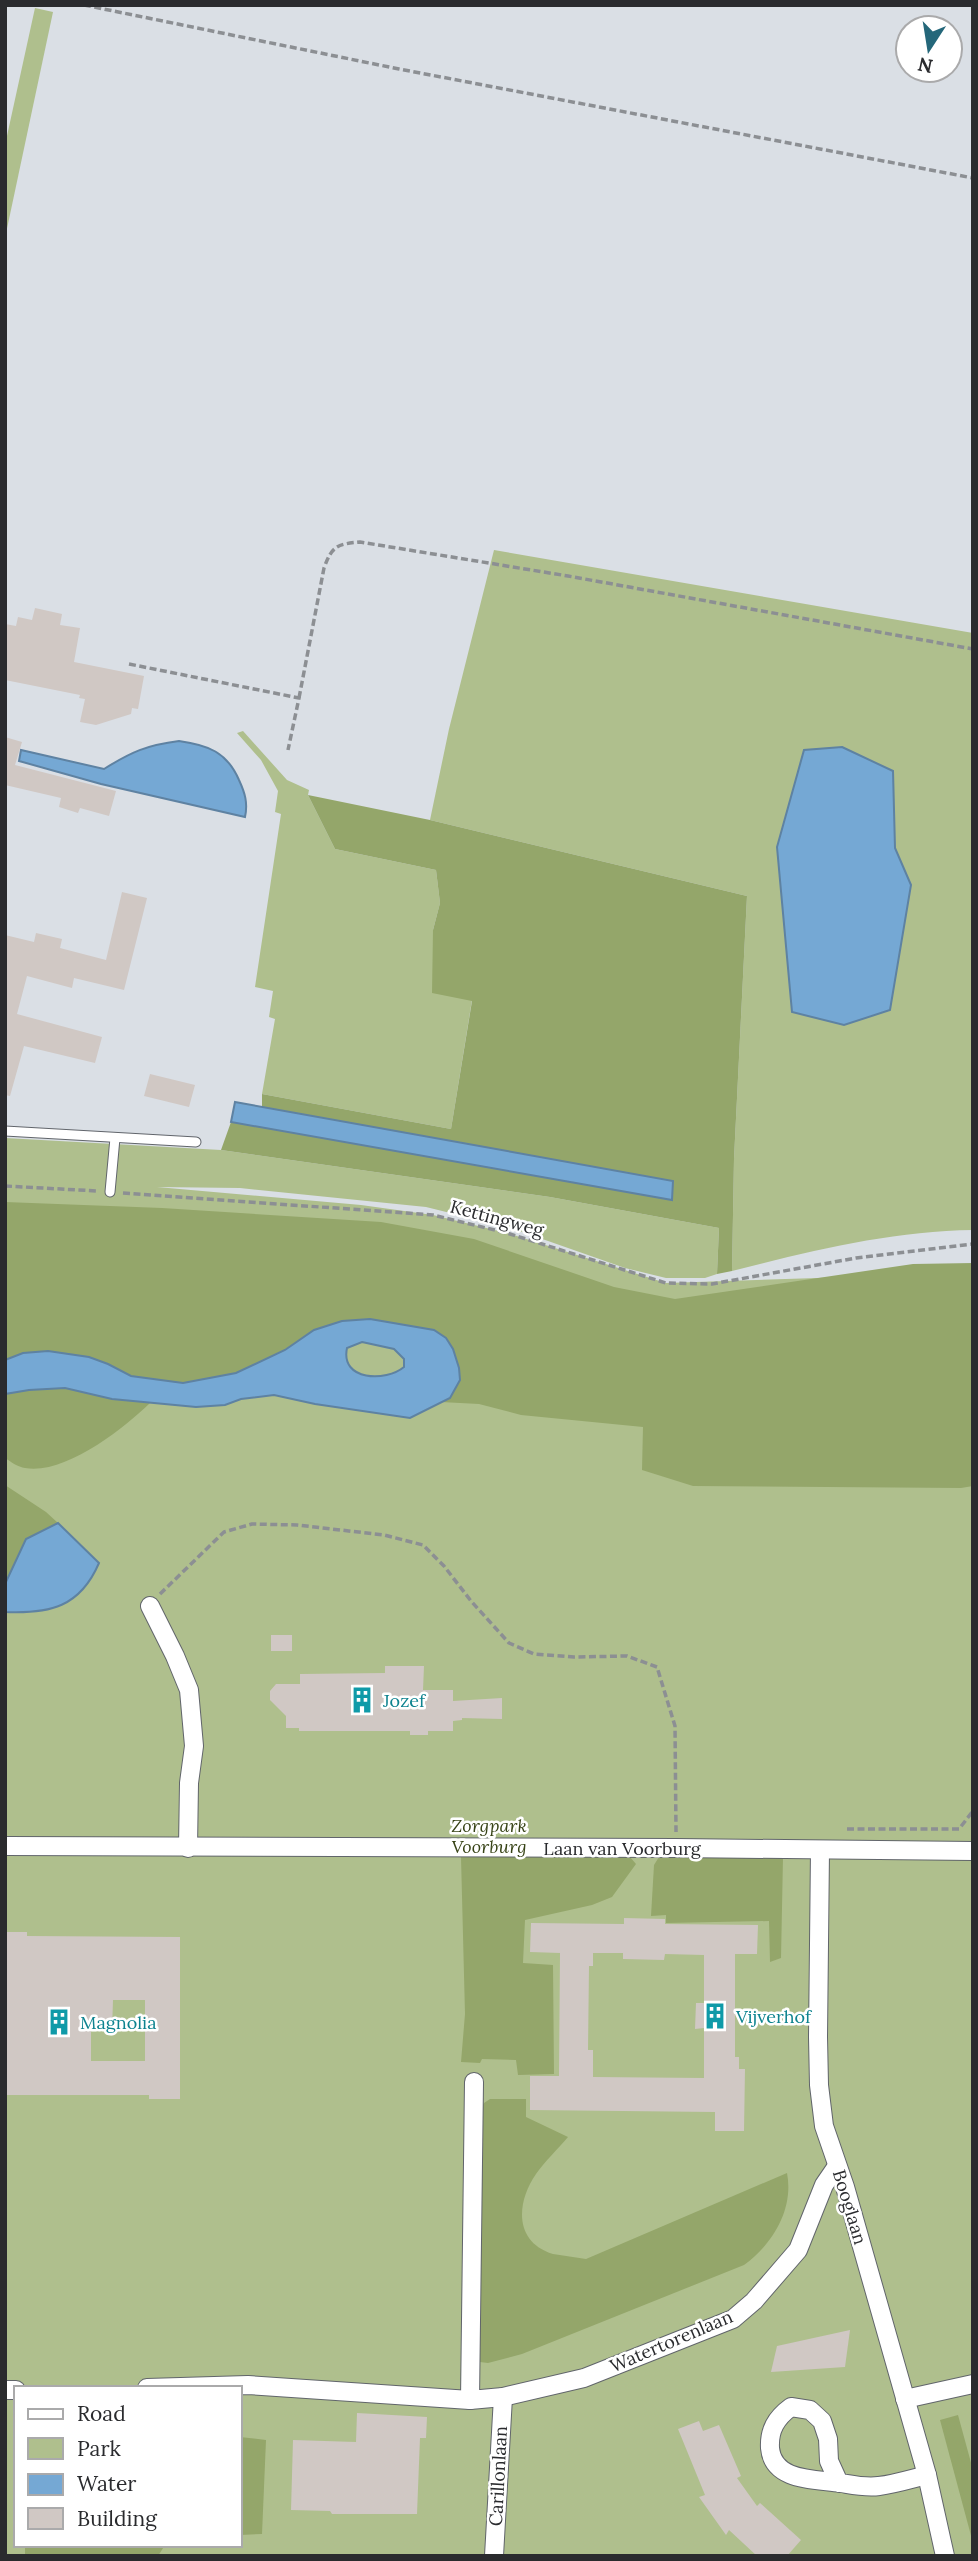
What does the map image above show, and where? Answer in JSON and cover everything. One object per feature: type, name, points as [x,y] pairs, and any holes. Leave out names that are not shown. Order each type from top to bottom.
[{"type":"street","points":[[150,1606],[190,1690],[194,1746],[189,1783],[188,1848]]},
{"type":"street","name":"Laan van Voorburg","points":[[5,1846],[973,1851]]},
{"type":"street","name":"Booglaan","points":[[820,1850],[819,2085],[824,2126],[845,2187],[905,2399],[945,2556]]},
{"type":"street","points":[[470,2400],[474,2082]]},
{"type":"street","name":"Watertorenlaan","points":[[214,2386],[248,2385],[470,2400],[503,2397],[584,2378],[733,2319],[754,2301],[797,2250],[824,2185],[837,2166]]},
{"type":"street","points":[[905,2399],[973,2384]]},
{"type":"street","name":"Carillonlaan","points":[[494,2556],[503,2397]]},
{"type":"street","points":[[839,2483],[829,2461],[828,2439],[822,2421],[810,2410],[791,2407],[779,2416],[771,2432],[771,2457],[776,2465],[797,2477],[839,2483],[876,2487],[926,2475]]},
{"type":"lane","points":[[5,1131],[196,1142]]},
{"type":"lane","points":[[110,1192],[115,1138]]},
{"type":"path","points":[[84,5],[412,71],[973,178]]},
{"type":"path","points":[[288,750],[324,568],[329,553],[341,544],[360,542],[568,576],[973,649]]},
{"type":"path","points":[[129,664],[299,698]]},
{"type":"path","name":"Kettingweg","points":[[5,1186],[433,1215],[507,1233],[666,1283],[712,1284],[856,1258],[973,1244]]},
{"type":"path","points":[[150,1606],[168,1584],[224,1532],[252,1524],[297,1525],[384,1535],[423,1545],[509,1643],[534,1654],[574,1657],[627,1656],[657,1667],[676,1726],[676,1848]]},
{"type":"path","points":[[838,1829],[959,1829],[973,1811]]},
{"type":"green space","points":[[35,8],[53,12],[5,238],[5,145]]},
{"type":"green space","points":[[494,550],[973,633],[973,1230],[882,1238],[732,1271],[734,1159],[747,896],[430,820],[449,729]],"holes":[[[893,771],[895,848],[911,885],[777,847]]]},
{"type":"green space","points":[[243,731],[287,780],[309,790],[308,795],[335,849],[436,870],[440,903],[433,930],[472,1000],[451,1129],[262,1094],[275,1019],[269,1017],[273,991],[255,987],[281,814],[275,812],[278,791],[261,760],[237,733]]},
{"type":"green space","points":[[308,795],[430,820],[747,896],[734,1159],[732,1271],[717,1274],[719,1228],[550,1197],[221,1150],[231,1122],[672,1200],[672,1181],[262,1108],[262,1094],[451,1129],[472,1001],[432,993],[433,930],[440,903],[436,870],[335,849]]},
{"type":"green space","name":"Zorgpark Voorburg","points":[[5,1138],[221,1150],[550,1197],[719,1228],[717,1274],[705,1278],[666,1278],[625,1268],[511,1228],[426,1207],[240,1188],[157,1187],[361,1205],[433,1215],[507,1233],[666,1283],[973,1273],[973,2556],[5,2556]]},
{"type":"green space","points":[[5,1202],[162,1208],[381,1222],[474,1239],[614,1287],[675,1299],[913,1264],[973,1263],[973,1486],[693,1486],[642,1470],[643,1427],[521,1415],[479,1404],[441,1402],[450,1398],[457,1367],[446,1338],[314,1330],[285,1350],[236,1373],[183,1383],[131,1376],[89,1357],[48,1351],[23,1353],[5,1360]]},
{"type":"green space","points":[[65,1388],[112,1399],[150,1403],[109,1437],[58,1464],[25,1468],[5,1458],[5,1394]]},
{"type":"green space","points":[[5,1485],[58,1523],[26,1539],[5,1584]]},
{"type":"green space","points":[[461,1857],[630,1857],[636,1864],[612,1897],[592,1905],[525,1920],[523,1963],[553,1965],[554,2074],[518,2075],[516,2060],[482,2059],[480,2063],[461,2062],[465,2014]]},
{"type":"green space","points":[[659,1857],[783,1857],[781,1958],[770,1962],[769,1921],[666,1923],[666,1915],[651,1916],[654,1865]]},
{"type":"green space","points":[[490,2099],[526,2099],[526,2117],[568,2137],[536,2174],[529,2185],[522,2209],[525,2231],[531,2241],[553,2254],[586,2259],[787,2173],[787,2200],[779,2225],[764,2247],[744,2265],[522,2354],[488,2363],[480,2362],[480,2110]]},
{"type":"green space","points":[[958,2415],[973,2470],[973,2543],[940,2420]]},
{"type":"green space","points":[[242,2437],[266,2440],[262,2534],[242,2535]]},
{"type":"green space","points":[[25,2547],[164,2547],[158,2556],[25,2556]]},
{"type":"water","points":[[179,741],[215,751],[229,763],[244,794],[245,817],[101,784],[19,761],[21,750],[104,769],[140,750]]},
{"type":"water","points":[[842,747],[893,771],[895,848],[911,885],[890,1010],[844,1025],[792,1012],[777,847],[804,750]]},
{"type":"water","points":[[235,1102],[673,1181],[672,1200],[231,1122]]},
{"type":"water","points":[[370,1319],[434,1330],[446,1338],[453,1349],[460,1380],[450,1398],[410,1418],[274,1395],[241,1399],[225,1405],[196,1407],[112,1399],[65,1388],[5,1394],[5,1360],[23,1353],[48,1351],[89,1357],[131,1376],[183,1383],[236,1373],[285,1350],[314,1330],[342,1321]],"holes":[[[362,1342],[394,1349],[404,1359],[404,1367],[387,1375],[366,1376],[350,1367],[347,1359],[347,1348]]]},
{"type":"water","points":[[58,1523],[99,1563],[91,1578],[83,1590],[62,1605],[36,1611],[5,1612],[5,1584],[26,1539]]},
{"type":"building","points":[[35,608],[62,614],[60,625],[80,628],[74,662],[144,676],[138,709],[132,708],[131,714],[96,725],[80,722],[85,699],[79,698],[80,695],[5,680],[5,624],[16,626],[18,617],[32,620]]},
{"type":"building","points":[[5,737],[22,742],[15,765],[116,791],[109,816],[80,808],[78,813],[59,807],[61,798],[5,785]]},
{"type":"building","points":[[122,892],[147,898],[124,990],[74,978],[72,988],[27,976],[17,1014],[102,1037],[95,1063],[24,1046],[10,1096],[5,1095],[5,935],[34,942],[36,933],[62,939],[60,948],[106,960]]},
{"type":"building","points":[[150,1074],[195,1085],[189,1107],[144,1096]]},
{"type":"building","points":[[271,1635],[292,1635],[292,1651],[271,1651]]},
{"type":"building","name":"Jozef","points":[[385,1666],[424,1666],[423,1690],[453,1690],[453,1701],[502,1698],[502,1719],[462,1718],[453,1721],[453,1731],[428,1731],[428,1735],[410,1735],[410,1731],[299,1731],[299,1728],[286,1728],[286,1716],[270,1700],[270,1691],[276,1684],[300,1684],[300,1674],[385,1673]]},
{"type":"building","name":"Vijverhof","points":[[624,1918],[665,1919],[665,1924],[758,1925],[757,1954],[735,1954],[735,2057],[739,2057],[739,2069],[745,2069],[744,2131],[715,2131],[715,2112],[530,2110],[530,2076],[559,2076],[560,1953],[530,1952],[531,1923],[624,1924]],"holes":[[[593,1953],[623,1953],[623,1959],[664,1960],[665,1954],[704,1955],[704,2003],[696,2003],[695,2029],[704,2028],[704,2078],[593,2077],[593,2050],[588,2050],[589,1966],[593,1966]]]},
{"type":"building","name":"Magnolia","points":[[5,1932],[27,1932],[27,1936],[180,1937],[180,2099],[149,2099],[149,2095],[5,2095]],"holes":[[[113,2000],[145,2000],[145,2061],[91,2061],[91,2030],[112,2030]]]},
{"type":"building","points":[[850,2330],[845,2367],[771,2372],[777,2346]]},
{"type":"building","points":[[357,2413],[427,2417],[426,2438],[420,2438],[417,2514],[332,2514],[330,2511],[291,2510],[293,2440],[356,2442]]},
{"type":"building","points":[[699,2421],[703,2431],[719,2425],[741,2476],[737,2478],[757,2506],[760,2503],[801,2540],[787,2556],[757,2556],[729,2530],[726,2535],[699,2497],[705,2495],[678,2429]]},
{"type":"place","name":"Jozef","points":[[362,1700]]},
{"type":"place","name":"Vijverhof","points":[[715,2016]]},
{"type":"place","name":"Magnolia","points":[[59,2022]]}]
